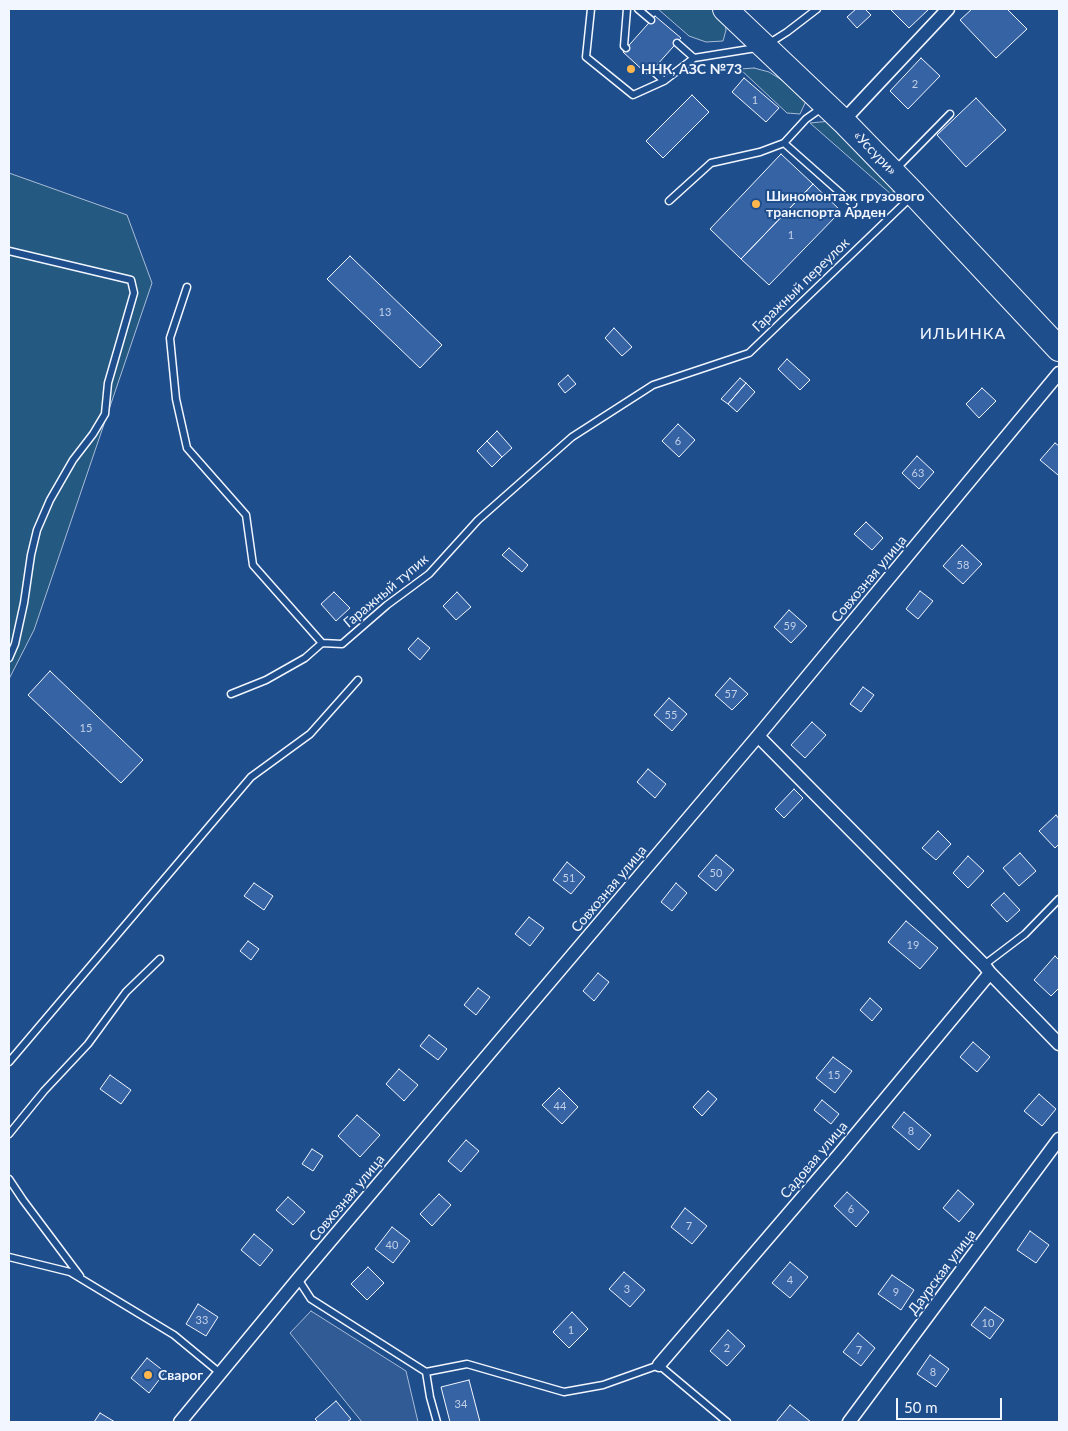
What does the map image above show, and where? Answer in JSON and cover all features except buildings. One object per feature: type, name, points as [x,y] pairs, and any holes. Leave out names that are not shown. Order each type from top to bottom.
[{"type":"highway","name":"«Уссури»","points":[[724,9],[826,105],[893,172],[1059,349]]},
{"type":"street","points":[[843,122],[948,9]]},
{"type":"street","name":"Совхозная улица","points":[[180,1422],[298,1279],[758,736],[1059,373]]},
{"type":"street","points":[[758,736],[1059,1044]]},
{"type":"street","name":"Садовая улица","points":[[659,1365],[838,1156],[987,969]]},
{"type":"street","name":"Даурская улица","points":[[849,1422],[1059,1139]]},
{"type":"lane","points":[[591,9],[586,58],[633,95],[664,81],[694,58],[764,46],[787,32],[817,9]]},
{"type":"lane","points":[[626,48],[624,46],[627,9]]},
{"type":"lane","points":[[638,9],[651,20]]},
{"type":"lane","points":[[677,43],[694,58]]},
{"type":"lane","points":[[652,70],[664,81]]},
{"type":"lane","points":[[669,201],[711,163],[760,152],[784,142],[806,119],[826,105]]},
{"type":"lane","points":[[893,172],[950,114]]},
{"type":"lane","points":[[784,142],[853,204]]},
{"type":"lane","name":"Гаражный переулок","points":[[748,354],[914,194]]},
{"type":"lane","points":[[9,251],[131,280],[134,293],[108,383],[105,414],[94,434],[73,460],[50,500],[37,530],[15,644],[9,658]]},
{"type":"lane","points":[[188,287],[170,338],[176,399],[187,448],[246,515],[253,566],[322,643],[305,658],[266,680],[231,694]]},
{"type":"lane","name":"Гаражный тупик","points":[[322,643],[342,644],[387,605],[428,574],[478,520],[572,437],[653,385],[748,354]]},
{"type":"lane","points":[[9,1062],[251,778],[310,734],[358,680]]},
{"type":"lane","points":[[987,969],[1059,899]]},
{"type":"lane","points":[[9,1134],[44,1091],[88,1044],[126,992],[160,959]]},
{"type":"lane","points":[[9,1179],[82,1280]]},
{"type":"lane","points":[[9,1257],[70,1272],[174,1335],[220,1373]]},
{"type":"lane","points":[[298,1279],[311,1299],[426,1372],[467,1364],[564,1392],[603,1385],[659,1365],[727,1422]]},
{"type":"lane","points":[[426,1372],[437,1422]]},
{"type":"shaded area","points":[[658,9],[717,9],[724,15],[726,30],[723,41],[706,42],[689,36]]},
{"type":"shaded area","points":[[754,68],[769,72],[785,82],[806,101],[800,114],[787,113],[740,69]]},
{"type":"shaded area","points":[[831,121],[894,189],[892,195],[810,123]]},
{"type":"shaded area","points":[[9,173],[127,215],[152,283],[34,630],[9,679]]},
{"type":"shaded area","points":[[311,1311],[406,1371],[418,1422],[362,1422],[290,1333]]},
{"type":"place","name":"ННК, АЗС №73","points":[[631,69]]},
{"type":"place","name":"Шиномонтаж грузового транспорта Арден","points":[[756,204]]},
{"type":"place","name":"Сварог","points":[[148,1375]]},
{"type":"district","name":"ИЛЬИНКА","points":[[963,334]]}]
